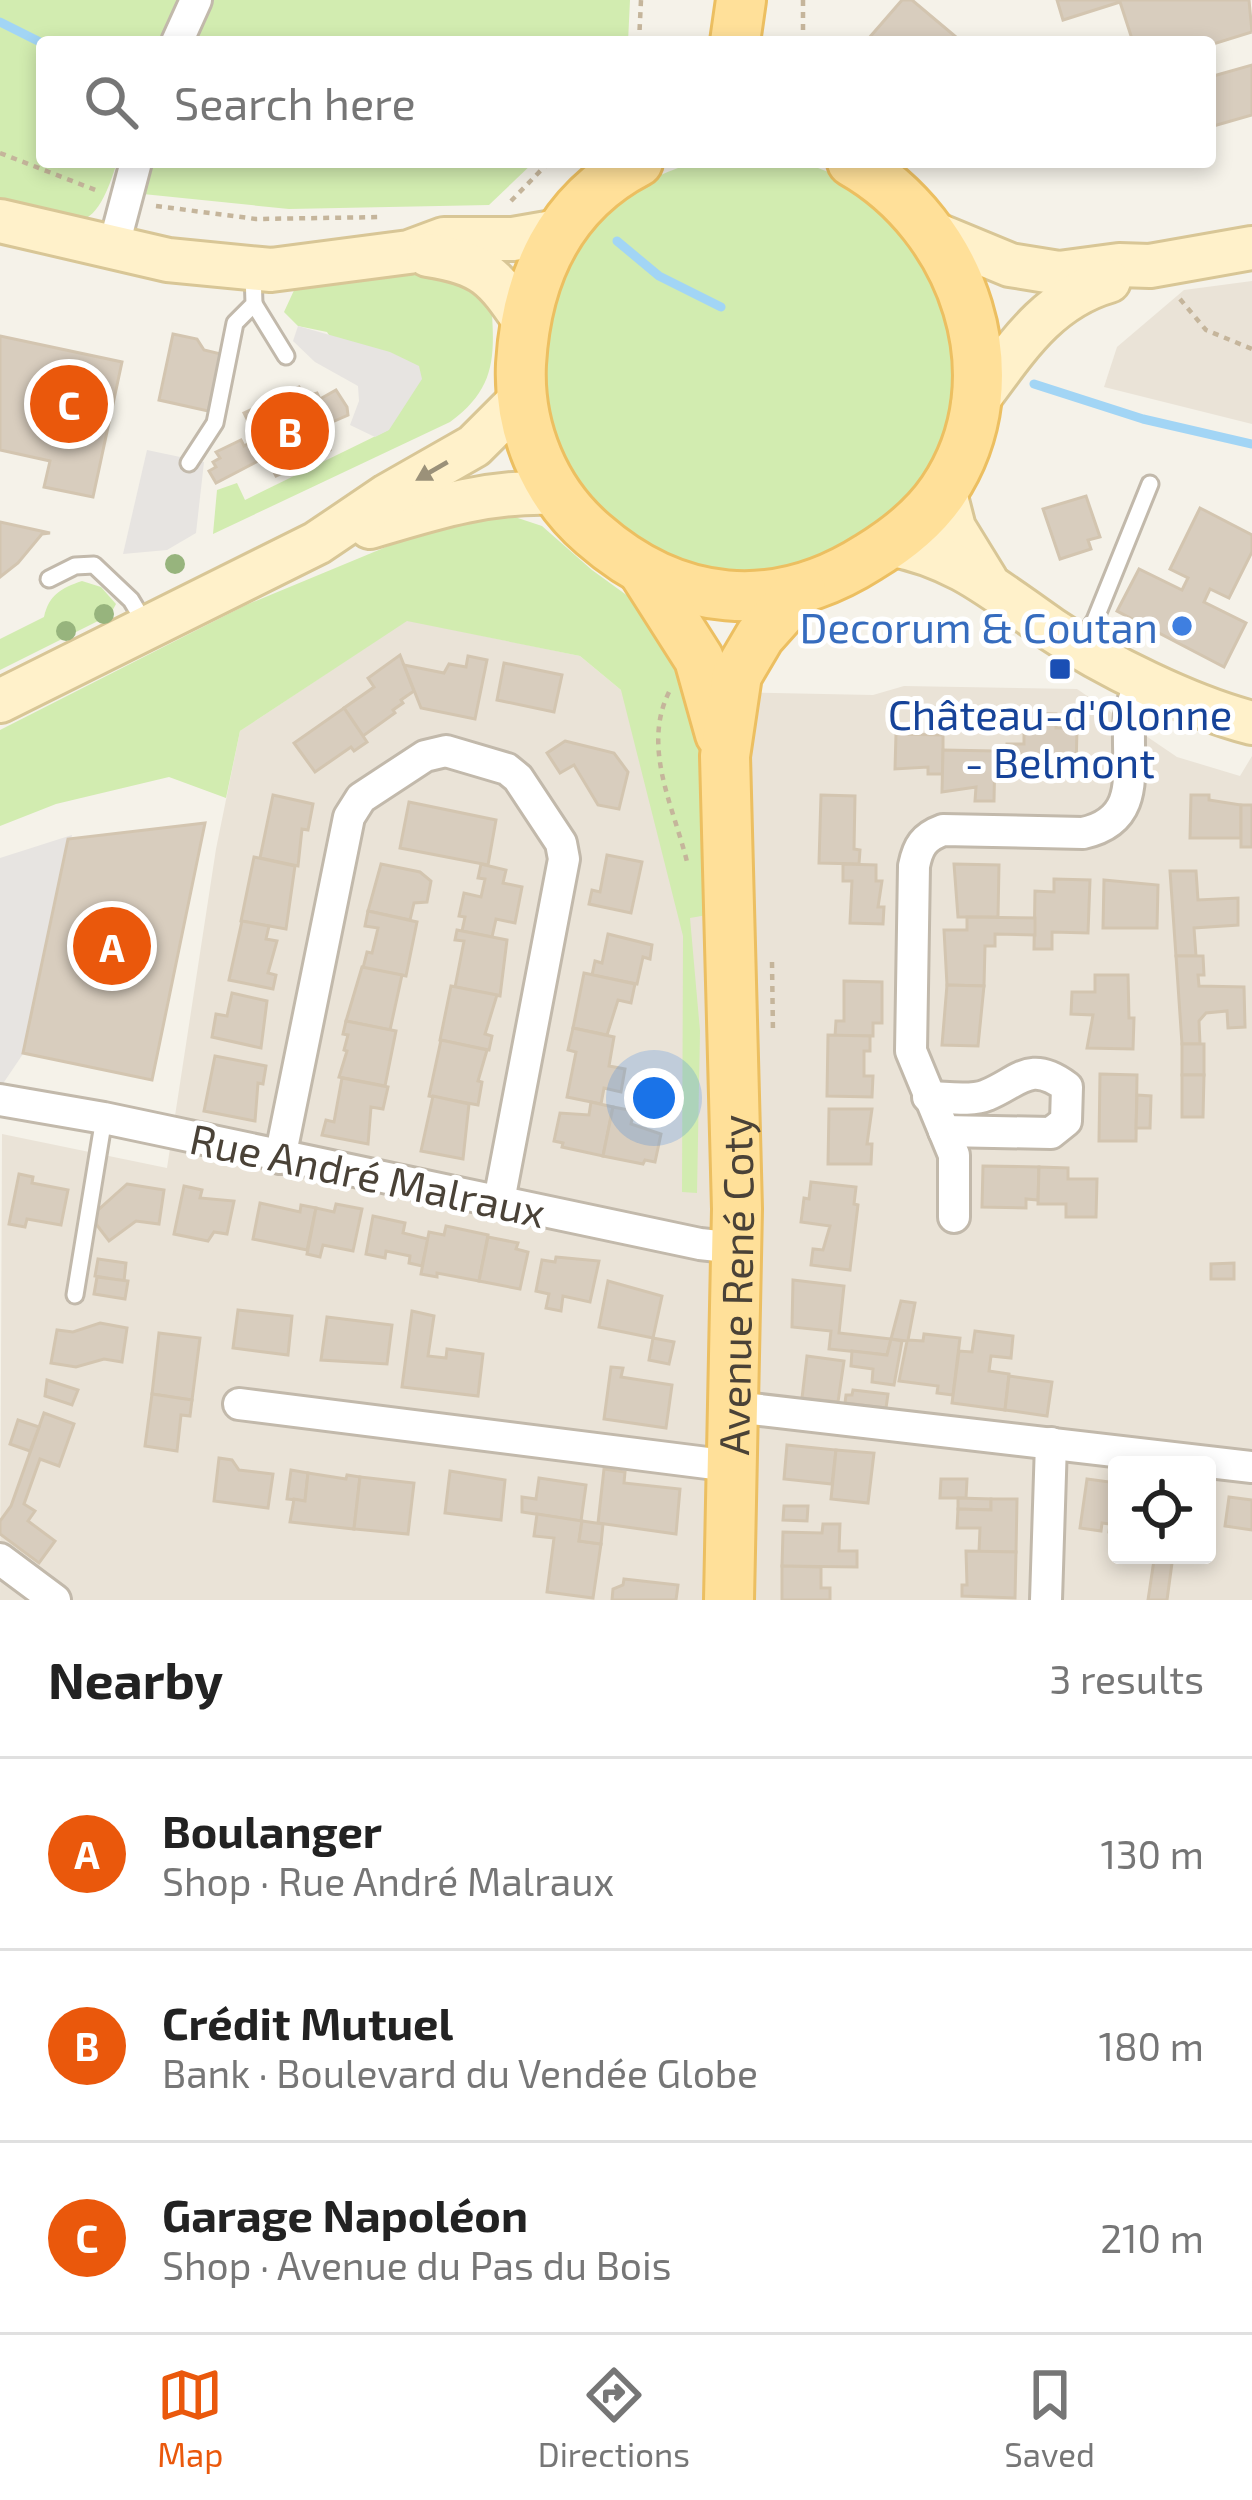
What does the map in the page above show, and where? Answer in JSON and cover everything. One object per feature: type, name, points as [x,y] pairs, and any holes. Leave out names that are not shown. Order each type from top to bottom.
[{"type":"main road","points":[[628,168],[602,184],[559,231],[543,259],[526,322],[522,398],[527,431],[556,493],[580,524],[643,571],[680,587],[721,596],[762,597],[801,590],[847,572],[928,510],[959,462],[974,406],[975,334],[953,265],[935,234],[878,177],[862,168]]},
{"type":"main road","points":[[643,571],[699,659],[712,695],[724,756]]},
{"type":"main road","points":[[724,756],[737,675],[760,635],[801,590]]},
{"type":"main road","name":"Avenue René Coty","points":[[724,756],[736,1248],[729,1600]]},
{"type":"street","points":[[180,36],[196,0]]},
{"type":"street","points":[[112,249],[134,168]]},
{"type":"street","points":[[0,221],[168,260],[253,287],[323,266],[398,235],[513,239],[559,231]]},
{"type":"street","points":[[935,234],[1030,270],[1059,273],[1158,264],[1252,248]]},
{"type":"street","points":[[398,235],[476,264],[504,290],[526,322]]},
{"type":"street","points":[[974,406],[1043,315],[1088,287],[1158,264]]},
{"type":"street","points":[[0,701],[317,543],[474,446],[522,398]]},
{"type":"street","points":[[944,489],[955,528],[986,580]]},
{"type":"street","points":[[317,543],[447,502],[490,494],[556,493]]},
{"type":"street","points":[[889,544],[922,550],[986,580],[1078,645],[1218,713],[1252,721]]},
{"type":"street","points":[[954,1217],[953,1155],[910,1051],[918,849],[928,836],[943,830],[1083,833],[1118,818],[1127,799],[1130,713],[1143,677]]},
{"type":"street","points":[[280,1158],[350,817],[361,798],[425,756],[446,752],[507,769],[518,778],[562,843],[564,859],[499,1202]]},
{"type":"street","points":[[928,1096],[984,1097],[1017,1076],[1052,1076],[1067,1087],[1066,1121],[1051,1133],[944,1131]]},
{"type":"street","name":"Rue André Malraux","points":[[0,1100],[736,1248]]},
{"type":"street","points":[[239,1404],[731,1466]]},
{"type":"street","points":[[734,1407],[1252,1467]]},
{"type":"street","points":[[1046,1600],[1051,1443]]},
{"type":"street","points":[[0,1559],[55,1600]]},
{"type":"lane","points":[[253,287],[286,356]]},
{"type":"lane","points":[[189,464],[215,423],[235,323],[253,287]]},
{"type":"lane","points":[[1078,645],[1096,620],[1150,484]]},
{"type":"lane","points":[[49,579],[75,566],[94,565],[131,600],[147,627]]},
{"type":"lane","points":[[75,1295],[104,1118]]},
{"type":"path","points":[[639,36],[641,0]]},
{"type":"path","points":[[803,0],[803,36]]},
{"type":"path","points":[[0,153],[36,166]]},
{"type":"path","points":[[40,168],[124,199],[240,218],[398,235]]},
{"type":"path","points":[[496,211],[543,168]]},
{"type":"path","points":[[1158,264],[1169,287],[1206,330],[1252,349]]},
{"type":"shaded area","points":[[1252,281],[1252,424],[1104,387],[1117,347],[1184,290]]},
{"type":"shaded area","points":[[298,326],[390,352],[419,366],[422,379],[389,430],[375,437],[350,425],[359,401],[358,386],[315,362],[293,341]]},
{"type":"shaded area","points":[[147,450],[204,462],[196,533],[167,550],[123,554]]},
{"type":"shaded area","points":[[407,620],[580,656],[621,690],[873,695],[904,686],[1077,689],[1177,757],[1240,776],[1252,756],[1252,1600],[0,1600],[2,1134],[167,1168],[216,849],[240,731]]},
{"type":"shaded area","points":[[72,835],[27,1048],[0,1088],[0,858]]},
{"type":"green space","points":[[0,0],[630,0],[628,36],[36,36],[36,168],[115,168],[99,206],[77,222],[0,210]]},
{"type":"green space","points":[[147,168],[528,168],[489,205],[289,209],[143,194]]},
{"type":"green space","points":[[679,168],[817,168],[865,191],[923,249],[949,305],[957,345],[957,387],[949,427],[933,465],[910,499],[881,528],[847,551],[809,567],[769,575],[727,575],[687,567],[649,551],[615,528],[586,499],[563,465],[547,427],[539,387],[542,325],[554,286],[573,249],[631,191]]},
{"type":"green space","points":[[443,268],[491,300],[490,369],[477,396],[450,422],[213,534],[217,490],[237,483],[245,500],[388,430],[327,332],[298,326],[284,312],[296,286]]},
{"type":"green space","points":[[503,513],[542,526],[643,607],[700,699],[707,915],[690,918],[700,1031],[697,1193],[682,1192],[683,936],[621,690],[580,656],[407,621],[240,731],[226,798],[169,777],[56,804],[0,826],[0,730],[246,605],[451,520]]},
{"type":"green space","points":[[82,581],[101,587],[116,604],[110,615],[0,670],[0,639],[44,617],[57,593]]},
{"type":"building","points":[[902,0],[912,0],[955,36],[871,36]]},
{"type":"building","points":[[1057,0],[1249,0],[1252,32],[1216,43],[1216,36],[1131,36],[1120,2],[1063,20]]},
{"type":"building","points":[[1252,65],[1252,115],[1216,125],[1216,75]]},
{"type":"building","points":[[173,334],[197,339],[204,350],[221,354],[208,411],[159,400]]},
{"type":"building","points":[[0,336],[122,362],[93,497],[44,487],[50,461],[0,450]]},
{"type":"building","points":[[299,387],[304,397],[317,393],[320,399],[336,390],[347,407],[348,415],[330,423],[325,438],[330,450],[276,476],[263,451],[256,454],[260,460],[216,483],[209,471],[220,458],[216,452],[241,440],[244,446],[257,439],[244,413]]},
{"type":"building","points":[[1086,496],[1100,537],[1088,540],[1091,549],[1060,559],[1043,509]]},
{"type":"building","points":[[1200,508],[1252,535],[1252,552],[1229,598],[1210,589],[1204,602],[1246,623],[1224,667],[1117,611],[1139,569],[1182,590],[1188,578],[1170,569]]},
{"type":"building","points":[[0,522],[50,533],[42,534],[0,577]]},
{"type":"building","points":[[400,655],[414,691],[401,700],[395,713],[363,736],[344,708],[374,687],[368,678]]},
{"type":"building","points":[[468,656],[487,660],[475,719],[421,708],[404,665],[444,673],[449,664],[466,667]]},
{"type":"building","points":[[504,663],[562,675],[554,712],[497,700]]},
{"type":"building","points":[[344,708],[367,742],[354,751],[351,747],[315,772],[294,743]]},
{"type":"building","points":[[1024,713],[1056,714],[1056,728],[1077,728],[1076,770],[1007,774],[1007,744],[1024,744]]},
{"type":"building","points":[[896,734],[943,735],[943,774],[928,774],[928,767],[895,769]]},
{"type":"building","points":[[565,741],[614,753],[628,772],[619,809],[598,805],[574,765],[560,773],[547,753]]},
{"type":"building","points":[[943,750],[995,751],[994,801],[975,801],[976,787],[942,792]]},
{"type":"building","points":[[273,795],[313,804],[308,830],[302,829],[298,866],[260,858]]},
{"type":"building","points":[[821,795],[855,796],[854,849],[860,850],[859,864],[819,863]]},
{"type":"building","points":[[1191,795],[1241,805],[1241,838],[1190,838]]},
{"type":"building","points":[[409,802],[496,820],[488,865],[400,848]]},
{"type":"building","points":[[1241,805],[1252,805],[1252,847],[1241,847]]},
{"type":"building","points":[[205,823],[152,1080],[23,1053],[68,839]]},
{"type":"building","points":[[607,855],[642,862],[631,913],[589,904],[592,890],[600,892]]},
{"type":"building","points":[[254,857],[295,866],[286,929],[241,921]]},
{"type":"building","points":[[381,864],[420,872],[431,881],[427,902],[414,903],[410,920],[368,911]]},
{"type":"building","points":[[481,864],[506,870],[503,883],[522,887],[515,923],[496,919],[492,937],[462,931],[465,917],[459,916],[464,893],[481,897],[485,879],[478,878]]},
{"type":"building","points":[[843,864],[876,865],[876,881],[882,881],[878,907],[884,907],[883,924],[850,923],[852,881],[843,881]]},
{"type":"building","points":[[954,864],[999,865],[998,917],[958,917]]},
{"type":"building","points":[[1170,871],[1196,871],[1198,900],[1238,898],[1238,925],[1194,928],[1196,956],[1176,956]]},
{"type":"building","points":[[1054,879],[1090,880],[1088,933],[1052,932],[1052,949],[1034,949],[1035,891],[1054,892]]},
{"type":"building","points":[[1104,880],[1158,885],[1157,928],[1103,928]]},
{"type":"building","points":[[368,911],[417,922],[406,976],[363,968],[378,928],[365,926]]},
{"type":"building","points":[[967,917],[1035,918],[1035,935],[995,934],[995,946],[985,946],[984,986],[947,985],[944,930],[967,930]]},
{"type":"building","points":[[242,921],[269,926],[266,939],[277,941],[268,973],[276,975],[273,989],[229,980]]},
{"type":"building","points":[[457,930],[507,940],[500,996],[455,987],[464,941],[455,940]]},
{"type":"building","points":[[608,934],[652,945],[650,959],[643,957],[637,984],[592,975],[595,961],[602,963]]},
{"type":"building","points":[[1176,956],[1203,956],[1199,986],[1244,987],[1245,1027],[1228,1028],[1227,1011],[1206,1013],[1199,1021],[1200,1044],[1182,1044]]},
{"type":"building","points":[[362,967],[402,975],[390,1030],[346,1021]]},
{"type":"building","points":[[584,973],[635,984],[631,1003],[618,1000],[607,1035],[573,1028]]},
{"type":"building","points":[[1095,975],[1128,975],[1133,1049],[1087,1048],[1093,1015],[1071,1014],[1072,992],[1095,992]]},
{"type":"building","points":[[844,981],[882,982],[882,1023],[873,1023],[873,1036],[835,1036],[836,1021],[844,1021]]},
{"type":"building","points":[[947,985],[984,986],[978,1046],[942,1045]]},
{"type":"building","points":[[451,986],[497,995],[485,1034],[492,1036],[489,1050],[440,1040]]},
{"type":"building","points":[[232,993],[267,1001],[261,1048],[212,1037],[216,1014],[227,1016]]},
{"type":"building","points":[[346,1021],[396,1031],[385,1086],[339,1077],[347,1051]]},
{"type":"building","points":[[573,1028],[614,1037],[609,1066],[625,1069],[621,1092],[604,1088],[601,1104],[567,1097],[576,1052],[568,1050]]},
{"type":"building","points":[[828,1035],[870,1036],[870,1051],[864,1051],[864,1076],[873,1076],[872,1097],[827,1096]]},
{"type":"building","points":[[441,1040],[487,1050],[478,1081],[482,1082],[478,1105],[429,1096]]},
{"type":"building","points":[[1182,1044],[1204,1044],[1204,1075],[1182,1075]]},
{"type":"building","points":[[215,1056],[266,1066],[263,1084],[258,1083],[255,1121],[204,1111]]},
{"type":"building","points":[[1100,1074],[1137,1075],[1136,1141],[1099,1141]]},
{"type":"building","points":[[1182,1075],[1204,1075],[1203,1117],[1182,1117]]},
{"type":"building","points":[[342,1078],[388,1087],[383,1109],[371,1107],[368,1144],[322,1135],[326,1120],[334,1122]]},
{"type":"building","points":[[1137,1095],[1151,1096],[1150,1128],[1136,1128]]},
{"type":"building","points":[[433,1096],[469,1104],[463,1159],[421,1151]]},
{"type":"building","points":[[591,1102],[613,1107],[603,1156],[554,1141],[560,1113],[589,1115]]},
{"type":"building","points":[[613,1107],[634,1111],[631,1124],[661,1134],[655,1162],[603,1156]]},
{"type":"building","points":[[829,1109],[872,1109],[867,1144],[872,1144],[871,1164],[828,1164]]},
{"type":"building","points":[[983,1166],[1039,1167],[1038,1200],[1026,1199],[1026,1208],[982,1207]]},
{"type":"building","points":[[1039,1167],[1068,1168],[1068,1179],[1097,1179],[1096,1217],[1066,1217],[1066,1204],[1038,1204]]},
{"type":"building","points":[[19,1174],[33,1177],[32,1183],[68,1190],[61,1225],[27,1219],[25,1227],[9,1224]]},
{"type":"building","points":[[811,1182],[856,1187],[850,1270],[811,1265],[813,1249],[823,1250],[830,1226],[801,1222]]},
{"type":"building","points":[[127,1184],[164,1190],[159,1224],[136,1221],[109,1241],[96,1224],[97,1211]]},
{"type":"building","points":[[184,1186],[202,1190],[200,1198],[234,1201],[227,1234],[214,1232],[208,1241],[174,1234]]},
{"type":"building","points":[[260,1203],[300,1212],[301,1205],[316,1208],[307,1250],[253,1239]]},
{"type":"building","points":[[336,1204],[362,1209],[353,1251],[323,1245],[320,1257],[307,1254],[316,1208],[334,1212]]},
{"type":"building","points":[[373,1216],[405,1223],[403,1233],[428,1239],[422,1266],[409,1263],[410,1256],[386,1251],[385,1258],[366,1254]]},
{"type":"building","points":[[446,1226],[488,1235],[479,1281],[421,1274],[429,1232],[444,1235]]},
{"type":"building","points":[[488,1237],[518,1243],[516,1249],[528,1252],[520,1289],[479,1281]]},
{"type":"building","points":[[556,1257],[599,1261],[590,1302],[563,1296],[561,1311],[546,1308],[549,1294],[536,1291],[542,1260],[555,1262]]},
{"type":"building","points":[[98,1259],[126,1263],[124,1281],[95,1276]]},
{"type":"building","points":[[1234,1263],[1234,1279],[1211,1279],[1211,1264]]},
{"type":"building","points":[[97,1277],[128,1281],[125,1299],[94,1294]]},
{"type":"building","points":[[793,1280],[844,1286],[839,1333],[891,1339],[887,1355],[829,1349],[831,1331],[792,1327]]},
{"type":"building","points":[[608,1281],[662,1296],[653,1338],[599,1327]]},
{"type":"building","points":[[901,1301],[915,1303],[908,1340],[923,1341],[924,1334],[960,1338],[953,1395],[937,1393],[938,1386],[899,1381],[907,1341],[891,1339]]},
{"type":"building","points":[[238,1310],[292,1316],[288,1355],[233,1348]]},
{"type":"building","points":[[412,1311],[434,1316],[428,1356],[446,1358],[447,1349],[483,1354],[478,1396],[402,1387]]},
{"type":"building","points":[[327,1317],[392,1325],[387,1364],[321,1360]]},
{"type":"building","points":[[100,1323],[127,1328],[122,1362],[104,1359],[76,1367],[51,1363],[57,1330],[73,1332]]},
{"type":"building","points":[[975,1331],[1013,1336],[1011,1358],[991,1356],[989,1371],[1009,1374],[1005,1410],[952,1403],[959,1351],[972,1352]]},
{"type":"building","points":[[159,1333],[200,1338],[192,1400],[152,1394]]},
{"type":"building","points":[[653,1338],[674,1342],[669,1364],[649,1360]]},
{"type":"building","points":[[891,1339],[902,1341],[894,1385],[872,1382],[873,1369],[851,1366],[852,1351],[887,1355]]},
{"type":"building","points":[[807,1356],[844,1361],[838,1402],[802,1398]]},
{"type":"building","points":[[611,1367],[623,1368],[621,1377],[672,1385],[666,1428],[604,1419]]},
{"type":"building","points":[[1009,1376],[1052,1382],[1047,1416],[1005,1410]]},
{"type":"building","points":[[47,1380],[78,1390],[72,1405],[45,1396]]},
{"type":"building","points":[[853,1390],[888,1394],[886,1408],[845,1403]]},
{"type":"building","points":[[152,1394],[192,1400],[190,1416],[181,1415],[177,1451],[145,1446]]},
{"type":"building","points":[[44,1413],[74,1424],[59,1466],[40,1459],[24,1504],[35,1511],[28,1521],[55,1541],[39,1563],[0,1534],[0,1521],[11,1506]]},
{"type":"building","points":[[18,1420],[39,1427],[30,1451],[10,1444]]},
{"type":"building","points":[[787,1445],[836,1450],[832,1484],[784,1479]]},
{"type":"building","points":[[836,1450],[874,1453],[868,1503],[831,1499]]},
{"type":"building","points":[[219,1458],[232,1460],[239,1470],[273,1474],[268,1508],[214,1501]]},
{"type":"building","points":[[604,1469],[625,1472],[624,1483],[680,1489],[676,1534],[598,1523]]},
{"type":"building","points":[[291,1470],[308,1473],[305,1501],[287,1499]]},
{"type":"building","points":[[450,1471],[505,1480],[501,1520],[445,1513]]},
{"type":"building","points":[[308,1473],[360,1477],[354,1529],[290,1522],[294,1499],[305,1501]]},
{"type":"building","points":[[360,1477],[414,1483],[408,1534],[354,1529]]},
{"type":"building","points":[[539,1478],[586,1485],[581,1521],[522,1512],[522,1497],[536,1499]]},
{"type":"building","points":[[941,1479],[967,1479],[966,1498],[940,1498]]},
{"type":"building","points":[[1087,1479],[1108,1482],[1108,1524],[1102,1523],[1101,1531],[1080,1528]]},
{"type":"building","points":[[1229,1497],[1252,1500],[1252,1530],[1225,1526]]},
{"type":"building","points":[[958,1498],[991,1499],[991,1510],[958,1509]]},
{"type":"building","points":[[991,1499],[1017,1499],[1016,1552],[979,1552],[980,1528],[957,1528],[958,1509],[991,1510]]},
{"type":"building","points":[[784,1506],[808,1506],[807,1521],[783,1520]]},
{"type":"building","points":[[537,1514],[582,1521],[579,1541],[601,1544],[593,1598],[547,1592],[554,1538],[534,1536]]},
{"type":"building","points":[[582,1521],[603,1524],[601,1544],[579,1541]]},
{"type":"building","points":[[823,1524],[840,1524],[839,1551],[857,1551],[857,1567],[782,1566],[783,1532],[822,1533]]},
{"type":"building","points":[[966,1551],[1016,1552],[1015,1598],[962,1596],[962,1585],[967,1585]]},
{"type":"building","points":[[1153,1564],[1172,1564],[1167,1600],[1148,1600]]},
{"type":"building","points":[[782,1566],[821,1567],[821,1588],[830,1588],[830,1600],[782,1600]]},
{"type":"building","points":[[624,1579],[678,1585],[676,1600],[612,1600],[613,1589],[623,1585]]},
{"type":"waterway","points":[[0,22],[36,40]]},
{"type":"waterway","points":[[617,241],[659,276],[721,307]]},
{"type":"waterway","points":[[1034,384],[1143,419],[1252,444]]},
{"type":"place","name":"Garage Napoléon","points":[[69,404]]},
{"type":"place","name":"Crédit Mutuel","points":[[290,431]]},
{"type":"place","name":"Decorum & Coutan","points":[[1182,626]]},
{"type":"place","name":"Château-d'Olonne - Belmont","points":[[1060,669]]},
{"type":"place","name":"Boulanger","points":[[112,946]]}]
